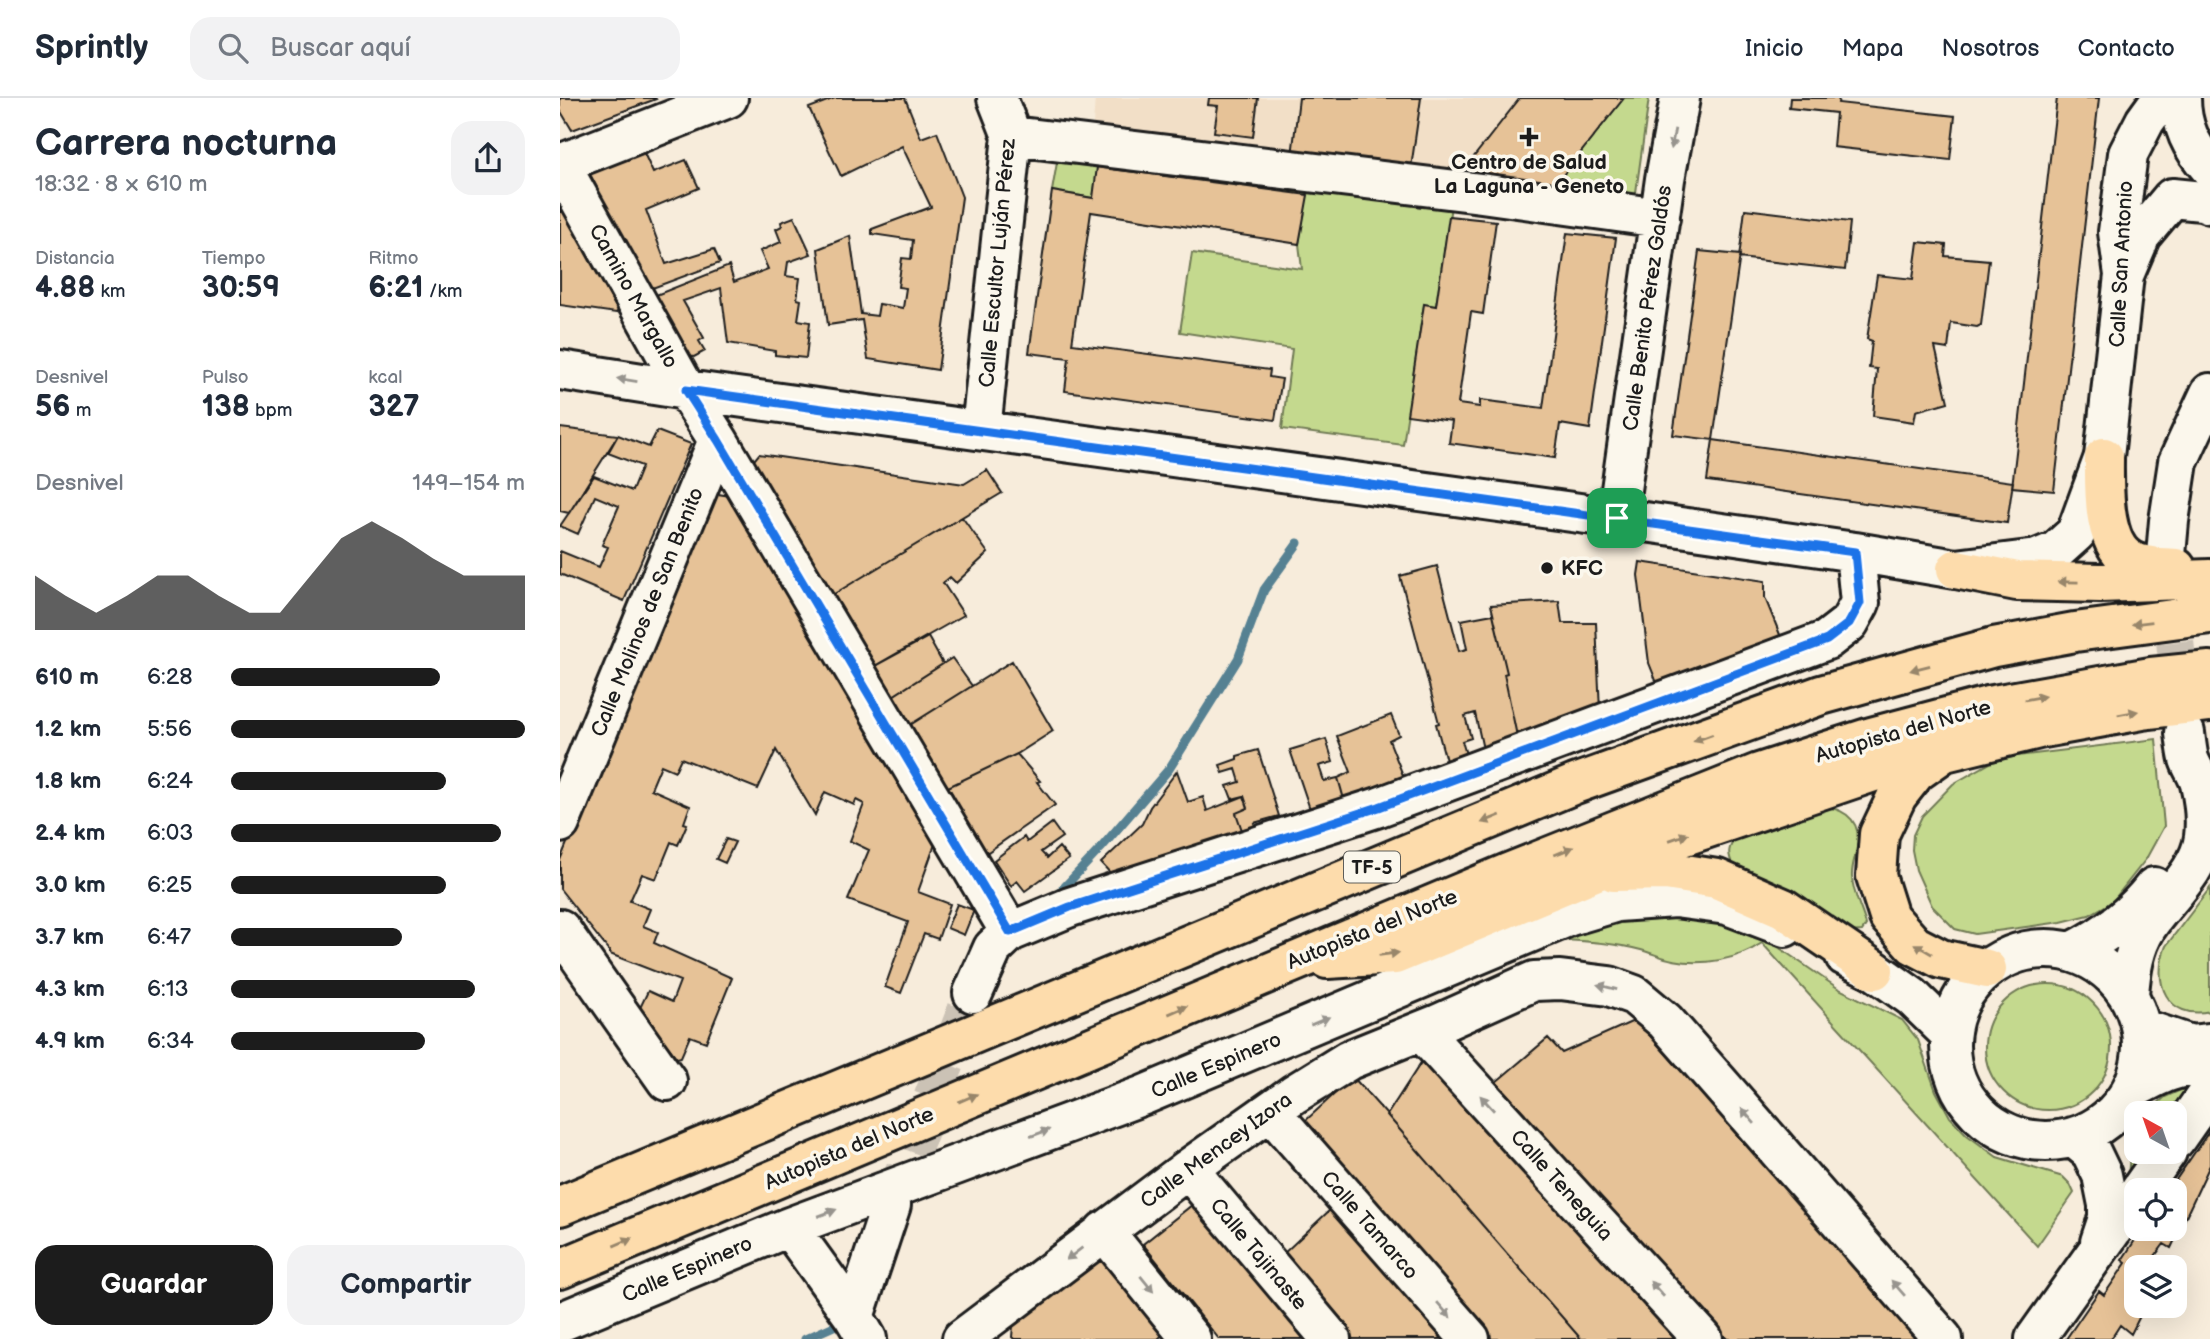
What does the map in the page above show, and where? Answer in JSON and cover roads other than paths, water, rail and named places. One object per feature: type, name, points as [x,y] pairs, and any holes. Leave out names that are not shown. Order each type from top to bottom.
[{"type":"highway","points":[[2104,457],[2104,500],[2108,523],[2119,548],[2131,560],[2143,563],[2210,570]]},
{"type":"highway","points":[[1956,569],[2017,580],[2100,583],[2210,579]]},
{"type":"highway","name":"TF-5","points":[[560,1206],[1575,784],[1821,695],[1994,647],[2076,632],[2210,614]]},
{"type":"highway","name":"Autopista del Norte","points":[[560,1269],[1508,873],[1759,773],[1871,737],[1989,706],[2151,677],[2210,671]]},
{"type":"highway","points":[[1297,961],[1395,955],[1664,843],[1900,763],[2043,728],[2142,710],[2210,702]]},
{"type":"highway","points":[[1942,753],[1916,772],[1897,796],[1879,834],[1876,876],[1889,917],[1914,945],[1941,959],[1987,969]]},
{"type":"highway","points":[[1571,882],[1616,872],[1666,872],[1717,879],[1783,908],[1874,970]]},
{"type":"street","points":[[560,164],[728,98]]},
{"type":"street","name":"Calle Escultor Luján Pérez","points":[[981,430],[1012,136],[998,98]]},
{"type":"street","name":"Calle Benito Pérez Galdós","points":[[1617,518],[1665,179],[1680,98]]},
{"type":"street","name":"Calle San Antonio","points":[[560,370],[686,390],[1617,518],[1956,569],[2037,559],[2056,551],[2076,533],[2104,457],[2124,275],[2118,232],[2134,98]]},
{"type":"street","name":"Calle San Antonio","points":[[2128,154],[2145,121],[2164,98]]},
{"type":"street","points":[[2181,98],[2181,113],[2187,135],[2197,154],[2210,168]]},
{"type":"street","points":[[1012,136],[1481,192],[1660,218]]},
{"type":"street","name":"Camino Margallo","points":[[560,164],[686,390],[1010,932]]},
{"type":"street","points":[[2124,275],[2152,200],[2178,183],[2210,184]]},
{"type":"street","points":[[2141,235],[2172,198],[2210,204]]},
{"type":"street","points":[[2166,555],[2179,462],[2210,393]]},
{"type":"street","name":"Calle Molinos de San Benito","points":[[560,823],[718,440]]},
{"type":"street","points":[[973,993],[993,948],[1010,932],[1070,907],[1379,807],[1827,640],[1849,623],[1860,603],[1855,552]]},
{"type":"street","points":[[2072,952],[2118,924],[2145,898],[2181,846],[2186,817],[2184,785],[2187,745],[2200,782],[2204,840],[2199,856],[2136,947],[2131,968],[2135,1011],[2140,1068],[2132,1090],[2116,1112],[2094,1129],[2073,1137],[2041,1142],[2014,1137],[1990,1124],[1970,1106],[1956,1082],[1950,1056],[1950,1034],[1964,995],[1987,969],[2006,957],[2028,950],[2050,948],[2072,952],[2099,964],[2135,1011],[2191,1045],[2210,1042]]},
{"type":"street","name":"Calle Espinero","points":[[560,1322],[604,1314],[789,1227],[1144,1095],[1570,916],[1617,902],[1675,898],[1727,905],[1773,922],[1874,970],[1912,997],[1950,1034]]},
{"type":"street","points":[[560,929],[667,1081]]},
{"type":"street","name":"Calle Mencey Izora","points":[[975,1335],[1104,1231],[1188,1169],[1294,1094],[1349,1060],[1534,981],[1560,980],[1609,986],[1634,995],[1665,1021],[1943,1339]]},
{"type":"street","name":"Calle Teneguia","points":[[1421,1031],[1703,1339]]},
{"type":"street","points":[[2132,1090],[2158,1075],[2185,1066],[2210,1065]]},
{"type":"street","points":[[2188,1121],[2210,1090]]},
{"type":"street","name":"Calle Tamarco","points":[[1270,1111],[1470,1339]]},
{"type":"street","points":[[2073,1137],[2091,1152],[2102,1175],[2108,1205],[2108,1218],[2096,1254]]},
{"type":"street","name":"Calle Tajinaste","points":[[1188,1169],[1331,1339]]},
{"type":"street","points":[[861,1328],[891,1205]]},
{"type":"street","points":[[2035,1339],[2124,1214]]},
{"type":"street","points":[[789,1227],[861,1328]]},
{"type":"street","points":[[1104,1231],[1191,1339]]},
{"type":"waterway","points":[[1055,897],[1169,769],[1238,659],[1264,590],[1298,543]]},
{"type":"waterway","points":[[805,1339],[845,1321]]},
{"type":"tunnel","points":[[2169,585],[2182,706]]},
{"type":"tunnel","points":[[891,1205],[973,993]]},
{"type":"place","name":"Centro de Salud La Laguna - Geneto","points":[[1529,137]]},
{"type":"place","name":"KFC","points":[[1547,568]]}]
